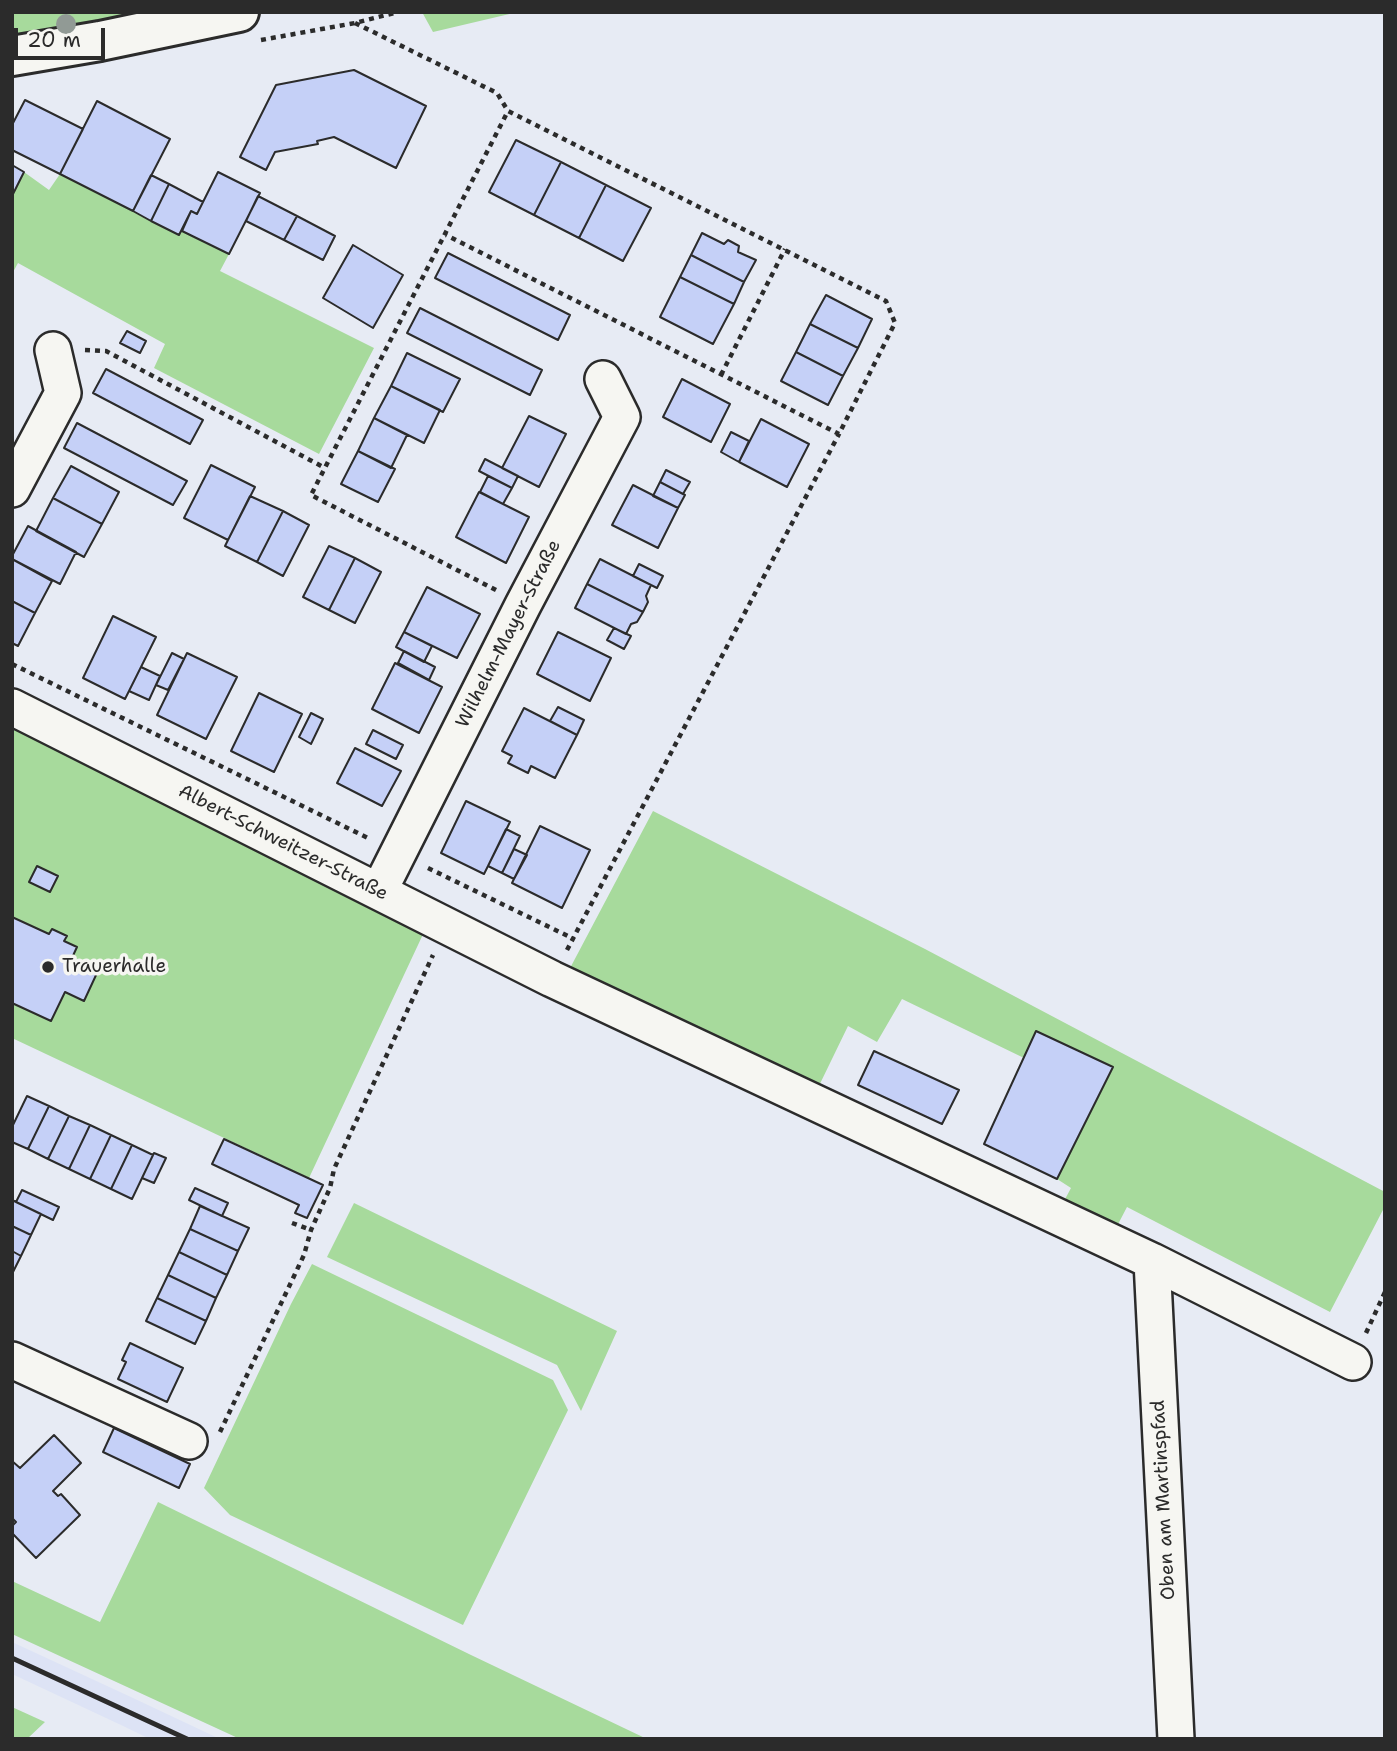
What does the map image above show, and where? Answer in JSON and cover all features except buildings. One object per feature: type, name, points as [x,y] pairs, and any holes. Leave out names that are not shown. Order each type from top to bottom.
[{"type":"main road","points":[[12,56],[239,12]]},
{"type":"street","points":[[12,489],[62,393],[53,350]]},
{"type":"street","name":"Wilhelm-Mayer-Straße","points":[[379,891],[523,605],[622,417],[603,379]]},
{"type":"street","name":"Albert-Schweitzer-Straße","points":[[12,707],[552,979],[1152,1261],[1353,1362]]},
{"type":"street","name":"Oben am Martinspfad","points":[[1152,1261],[1177,1739]]},
{"type":"street","points":[[12,1360],[189,1441]]},
{"type":"path","points":[[355,23],[497,93],[508,111],[886,301],[895,323],[552,979]]},
{"type":"path","points":[[508,111],[311,495],[523,605]]},
{"type":"path","points":[[446,235],[838,434]]},
{"type":"path","points":[[721,374],[785,249]]},
{"type":"path","points":[[53,350],[106,351],[325,468]]},
{"type":"path","points":[[12,664],[573,939]]},
{"type":"path","points":[[189,1441],[211,1452],[304,1255],[311,1230],[330,1188],[334,1169],[446,925]]},
{"type":"path","points":[[292,1223],[311,1230]]},
{"type":"path","points":[[1353,1362],[1385,1292]]},
{"type":"shaded area","points":[[12,1642],[220,1739],[150,1739],[12,1674]]},
{"type":"green space","points":[[12,12],[151,12],[12,42]]},
{"type":"green space","points":[[422,12],[518,12],[433,32]]},
{"type":"green space","points":[[24,172],[49,190],[60,174],[179,235],[182,231],[229,254],[220,271],[374,348],[319,454],[154,368],[165,344],[18,263],[12,274],[12,195]]},
{"type":"green space","points":[[12,725],[425,930],[309,1178],[12,1038]]},
{"type":"green space","points":[[653,811],[925,949],[1385,1192],[1385,1206],[1330,1312],[1127,1207],[1115,1230],[1063,1203],[1071,1188],[1057,1179],[1113,1068],[1037,1031],[1024,1058],[902,999],[877,1042],[848,1026],[815,1094],[568,972]]},
{"type":"green space","points":[[354,1203],[617,1331],[581,1411],[557,1365],[327,1257]]},
{"type":"green space","points":[[312,1264],[553,1380],[568,1410],[463,1625],[230,1515],[204,1488]]},
{"type":"green space","points":[[158,1502],[647,1739],[240,1739],[12,1634],[12,1581],[100,1622]]},
{"type":"green space","points":[[12,1707],[45,1722],[27,1739],[12,1739]]},
{"type":"railway","points":[[12,1658],[187,1739]]},
{"type":"place","name":"Trauerhalle","points":[[48,967]]}]
